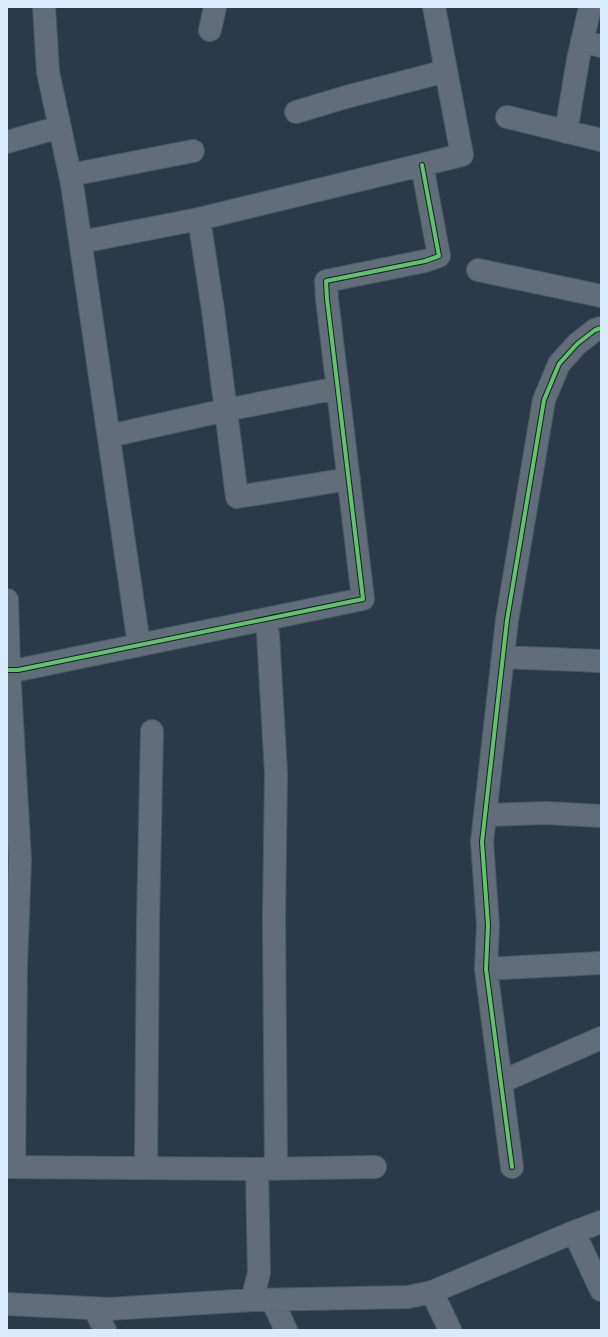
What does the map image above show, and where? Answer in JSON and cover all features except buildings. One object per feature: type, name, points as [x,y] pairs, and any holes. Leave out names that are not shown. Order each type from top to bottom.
[{"type":"street","points":[[44,7],[48,72],[70,175],[81,242],[139,645]]},
{"type":"street","points":[[210,30],[215,7]]},
{"type":"street","points":[[81,242],[199,219],[462,155],[434,7]]},
{"type":"street","points":[[566,132],[578,60],[592,43],[590,7]]},
{"type":"street","points":[[296,112],[346,97],[446,71]]},
{"type":"street","points":[[506,117],[601,140]]},
{"type":"street","points":[[7,142],[60,127]]},
{"type":"street","points":[[70,175],[193,150]]},
{"type":"street","points":[[8,670],[266,620],[363,599],[326,281],[425,261],[439,256],[422,165]]},
{"type":"street","points":[[199,219],[237,498],[349,479]]},
{"type":"street","points":[[478,270],[601,296]]},
{"type":"street","points":[[512,1168],[486,969],[488,925],[482,842],[507,620],[544,400],[559,364],[576,344],[595,330],[601,328]]},
{"type":"street","points":[[109,436],[226,410],[338,388]]},
{"type":"street","points":[[7,600],[8,670],[20,860],[11,1167],[266,1169],[375,1167]]},
{"type":"street","points":[[266,620],[276,773],[274,918],[266,1169],[259,1273],[262,1300],[286,1330]]},
{"type":"street","points":[[503,657],[601,661]]},
{"type":"street","points":[[146,1168],[148,915],[152,731]]},
{"type":"street","points":[[485,815],[546,813],[601,816]]},
{"type":"street","points":[[486,969],[601,963]]},
{"type":"street","points":[[501,1082],[601,1038]]},
{"type":"street","points":[[7,1304],[108,1309],[262,1300],[408,1297],[432,1292],[601,1222]]},
{"type":"street","points":[[574,1232],[601,1290]]},
{"type":"street","points":[[432,1292],[450,1330]]},
{"type":"street","points":[[94,1308],[105,1330]]},
{"type":"cycle path","points":[[7,670],[18,670],[363,599],[326,281],[425,261],[439,256],[422,165]]},
{"type":"cycle path","points":[[512,1167],[486,969],[488,925],[482,842],[507,620],[544,400],[559,364],[577,344],[595,330],[601,328]]}]
